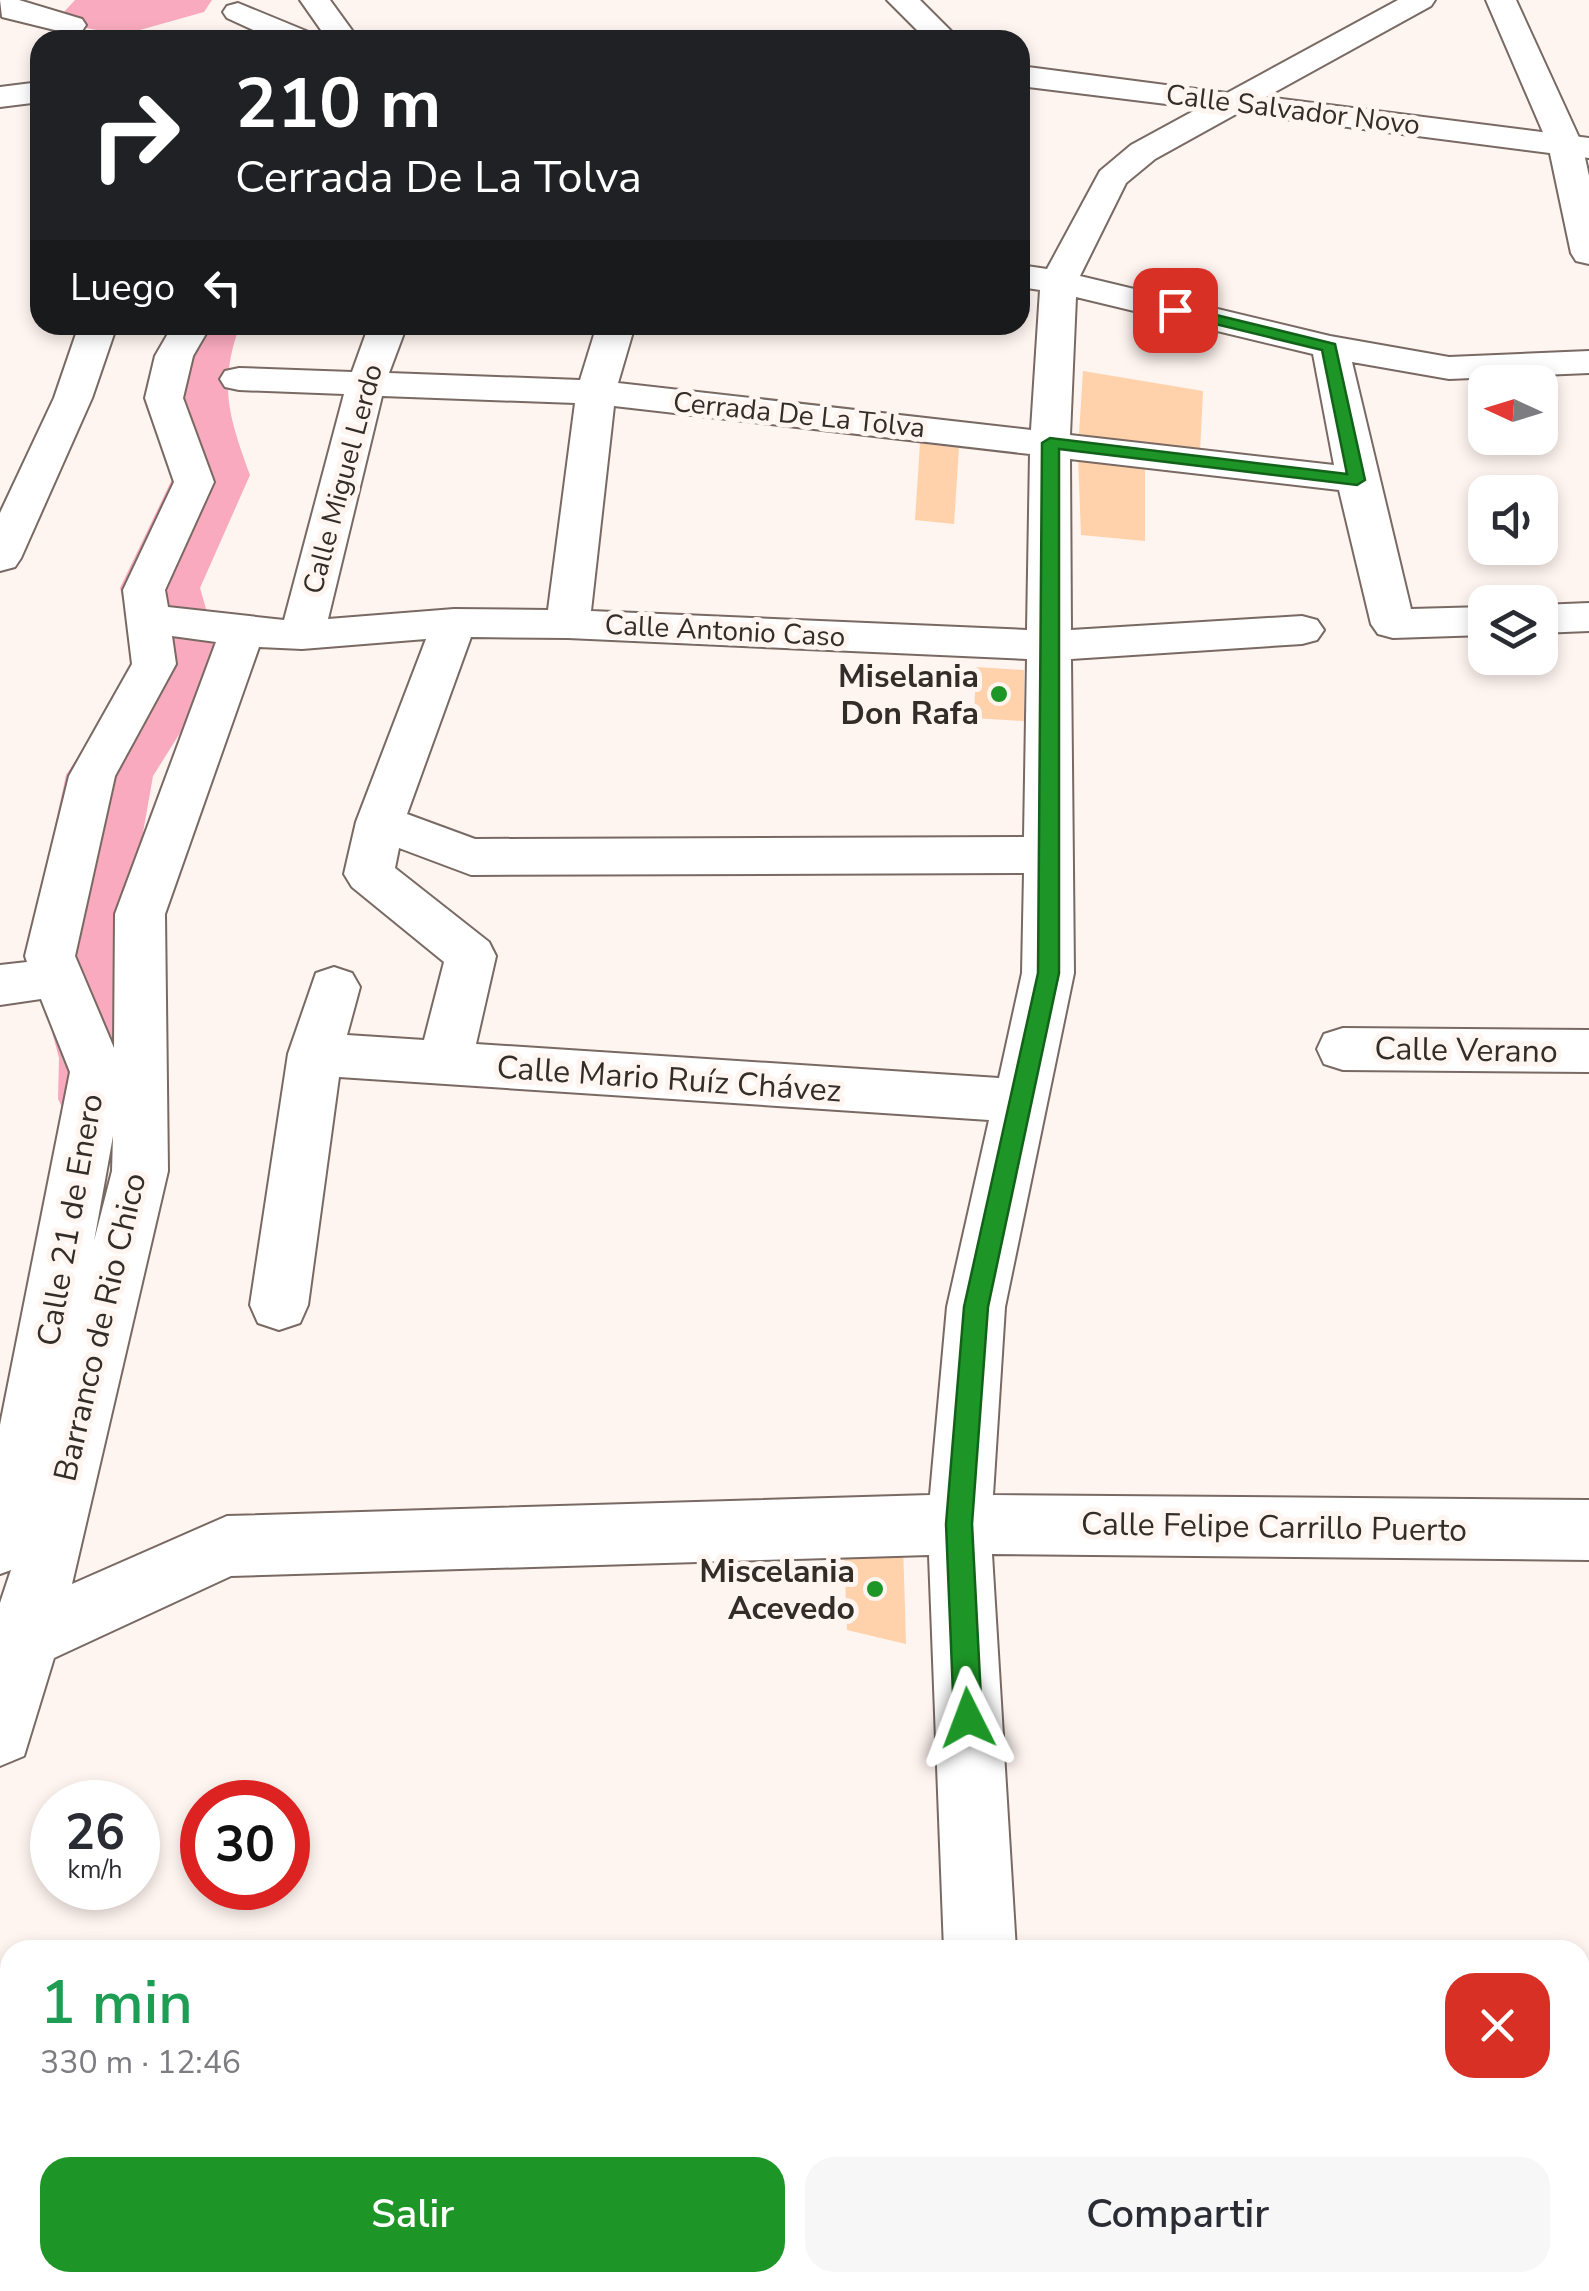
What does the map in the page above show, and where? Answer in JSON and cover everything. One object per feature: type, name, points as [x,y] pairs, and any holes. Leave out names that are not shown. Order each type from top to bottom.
[{"type":"street","points":[[1,0],[12,10],[71,22]]},
{"type":"street","points":[[314,0],[336,30]]},
{"type":"street","points":[[902,0],[934,30]]},
{"type":"street","points":[[980,1940],[959,1524],[976,1307],[1048,973],[1050,443],[1040,279],[1112,178],[1143,152],[1420,0]]},
{"type":"street","points":[[1501,0],[1577,146],[1589,254]]},
{"type":"street","points":[[238,12],[278,30]]},
{"type":"street","name":"Calle Salvador Novo","points":[[1030,77],[1577,146]]},
{"type":"street","points":[[0,97],[30,93]]},
{"type":"street","points":[[1040,279],[1330,347],[1449,368],[1589,362]]},
{"type":"street","points":[[0,558],[73,398],[95,335]]},
{"type":"street","name":"Calle 21 de Enero","points":[[0,1544],[36,1404],[97,1072],[50,956],[92,776],[154,664],[144,590],[194,482],[174,356],[186,335]]},
{"type":"street","name":"Calle Miguel Lerdo","points":[[302,635],[366,384],[384,335]]},
{"type":"street","points":[[568,624],[596,392],[613,335]]},
{"type":"street","points":[[1330,347],[1357,480],[1394,624],[1468,622]]},
{"type":"street","name":"Cerrada De La Tolva","points":[[239,379],[596,392],[1357,480]]},
{"type":"street","points":[[1558,618],[1589,617]]},
{"type":"street","name":"Calle Antonio Caso","points":[[150,618],[302,635],[454,622],[1050,646],[1302,630]]},
{"type":"street","points":[[444,1064],[471,956],[370,874],[380,822],[454,622]]},
{"type":"street","name":"Barranco de Rio Chico","points":[[0,1732],[13,1636],[140,1171],[140,914],[224,629]]},
{"type":"street","points":[[380,822],[470,857],[1047,855]]},
{"type":"street","points":[[0,985],[58,977]]},
{"type":"street","points":[[279,1305],[315,1054],[334,987]]},
{"type":"street","name":"Calle Verano","points":[[1343,1049],[1589,1051]]},
{"type":"street","name":"Calle Mario Ruíz Chávez","points":[[315,1054],[1023,1101]]},
{"type":"street","name":"Calle Felipe Carrillo Puerto","points":[[13,1636],[227,1546],[959,1524],[1589,1530]]},
{"type":"building","points":[[1083,371],[1203,391],[1200,452],[1079,434]]},
{"type":"building","points":[[920,443],[959,448],[954,524],[915,520]]},
{"type":"building","points":[[1078,457],[1145,467],[1145,541],[1081,535]]},
{"type":"building","name":"Miselania Don Rafa","points":[[976,667],[1024,670],[1024,721],[974,718]]},
{"type":"building","name":"Miscelania Acevedo","points":[[903,1543],[906,1644],[847,1630],[844,1549]]},
{"type":"waterway","points":[[91,13],[122,18],[184,0]]},
{"type":"waterway","points":[[108,1099],[109,1058],[76,946],[110,775],[160,698],[173,659],[173,636],[160,588],[212,475],[190,400],[192,366],[201,335]]},
{"type":"place","name":"Miselania Don Rafa","points":[[999,694]]},
{"type":"place","name":"Miscelania Acevedo","points":[[875,1589]]},
{"type":"route","points":[[968,1718],[959,1524],[976,1307],[1048,973],[1050,443],[1357,480],[1330,347],[1175,310]]}]
